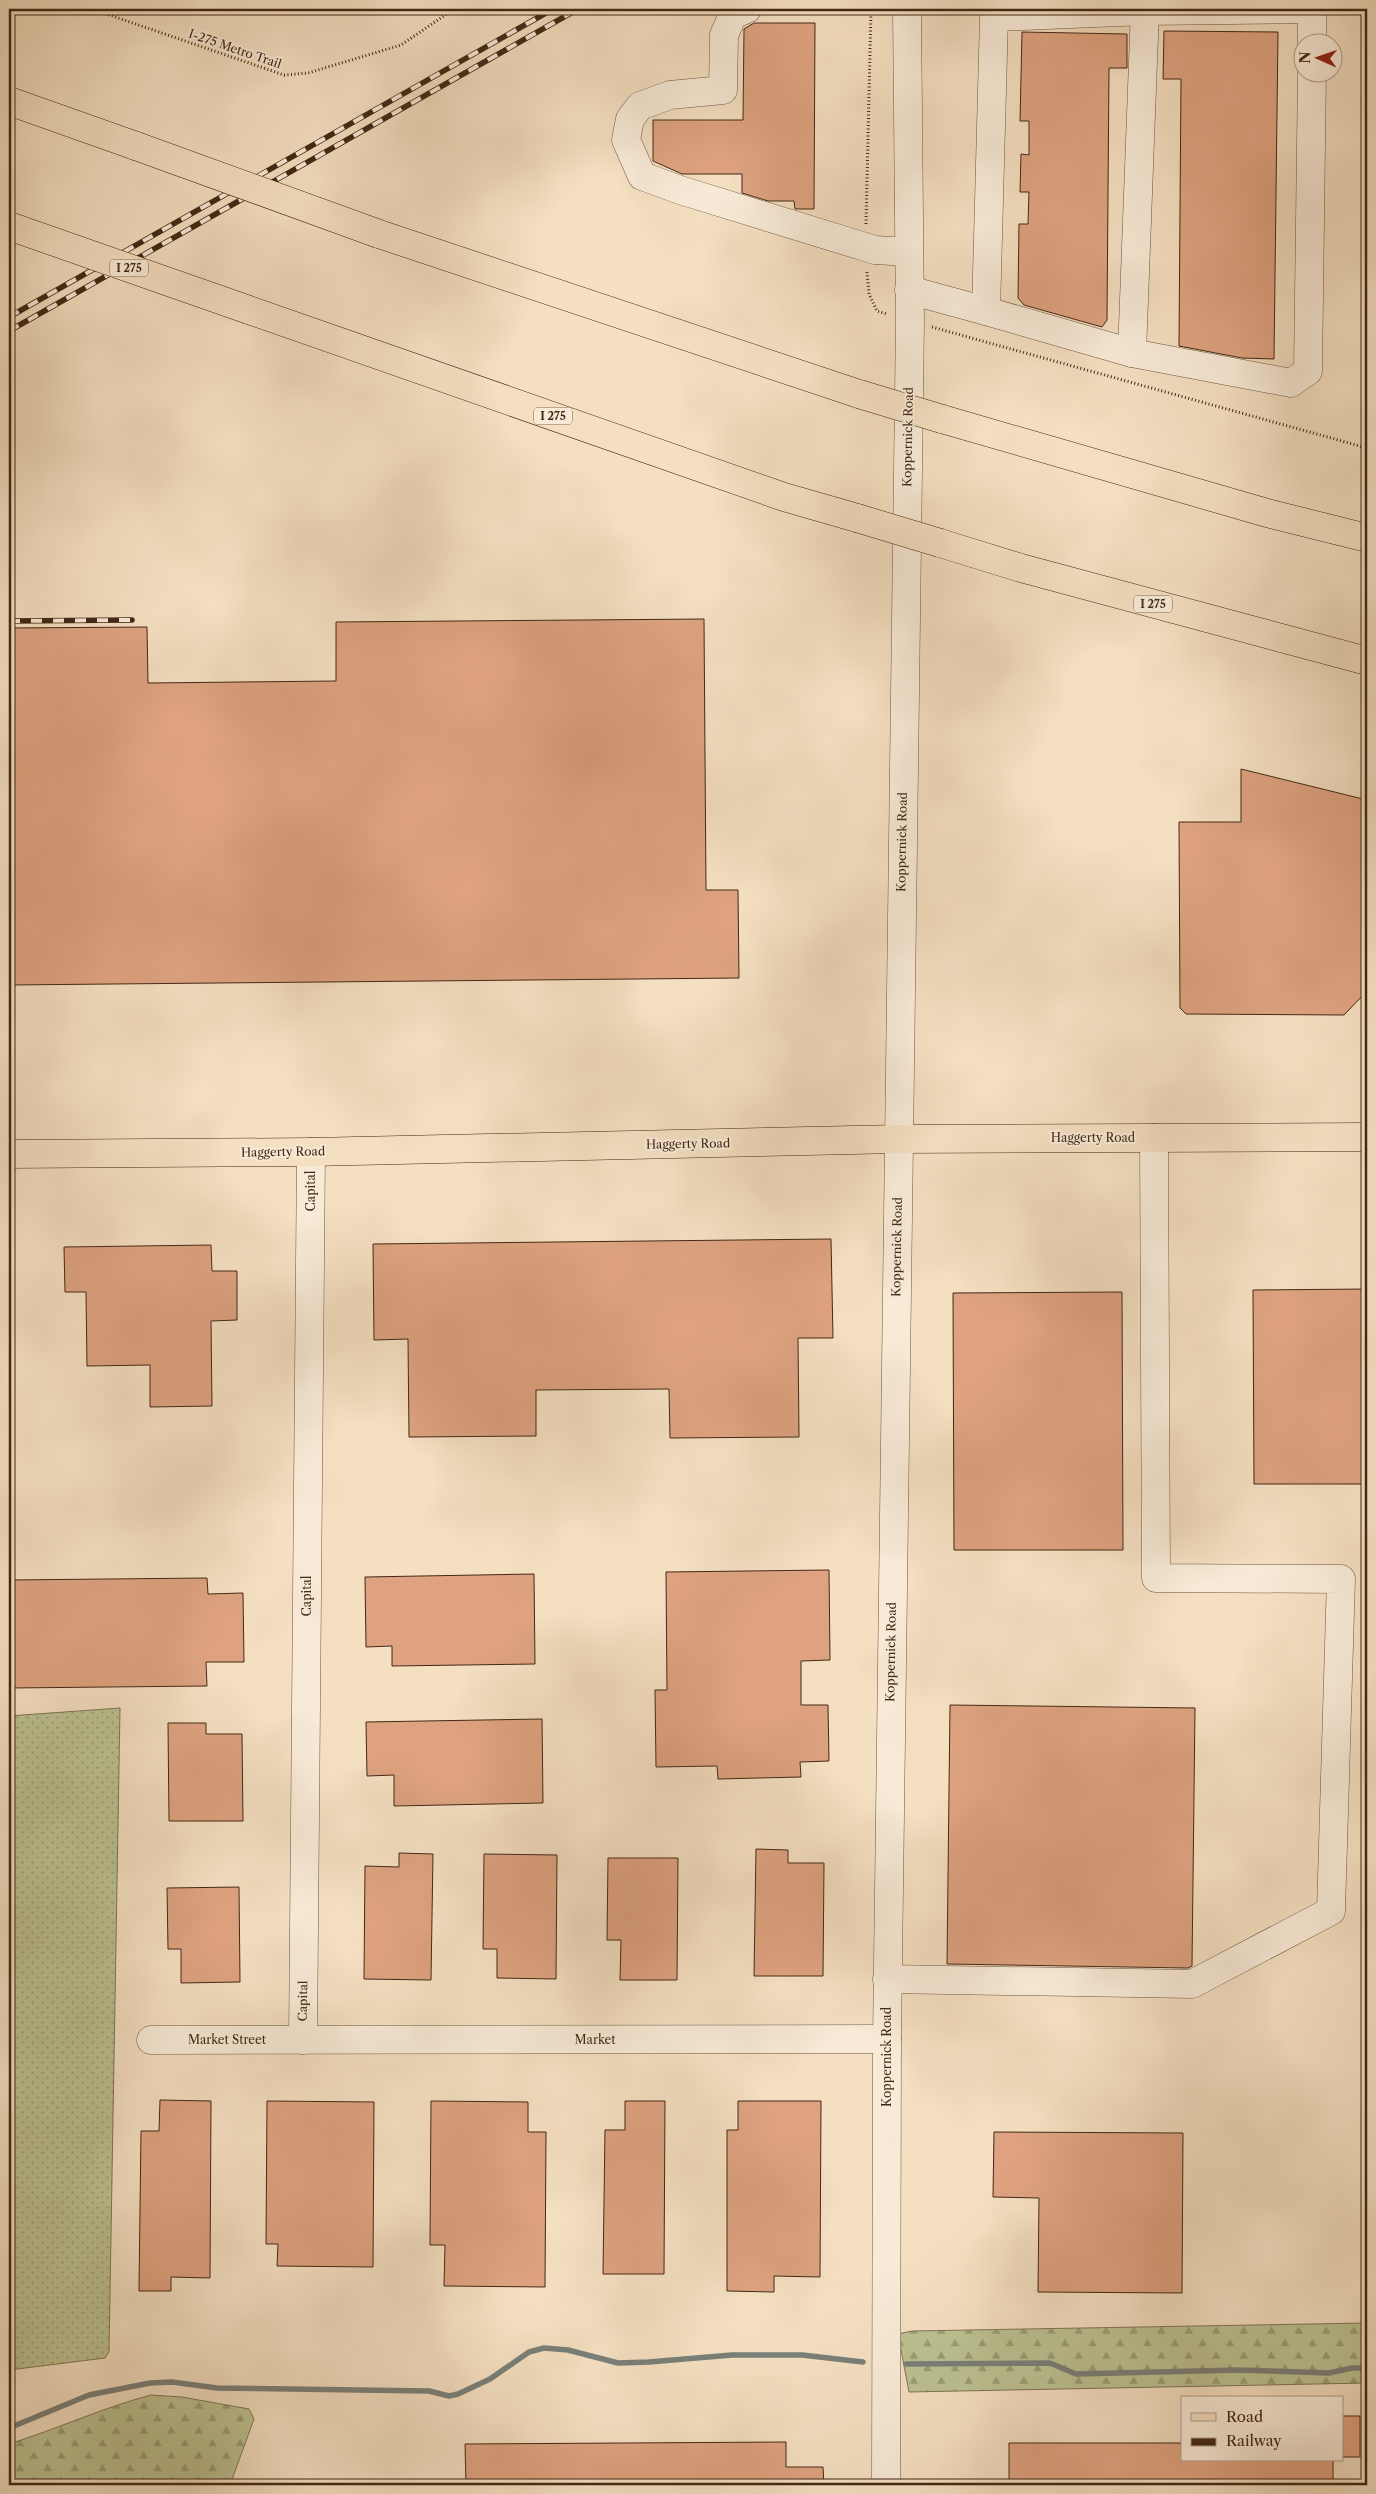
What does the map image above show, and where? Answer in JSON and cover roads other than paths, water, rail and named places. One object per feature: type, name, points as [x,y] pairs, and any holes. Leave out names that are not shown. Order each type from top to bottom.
[{"type":"main road","points":[[9,101],[379,234],[859,394],[942,420],[1249,507],[1367,538]]},
{"type":"main road","name":"I 275","points":[[9,226],[784,497],[1021,568],[1367,661]]},
{"type":"main road","name":"Haggerty Road","points":[[9,1154],[311,1152],[898,1139],[1367,1137]]},
{"type":"street","points":[[748,9],[733,16],[724,35],[723,90],[670,94],[640,106],[630,119],[626,140],[642,176],[680,190],[875,250],[909,252]]},
{"type":"street","name":"Koppernick Road","points":[[886,2485],[886,2039],[909,290],[907,9]]},
{"type":"street","points":[[986,311],[994,17],[1145,10],[1312,9],[1312,32]]},
{"type":"street","points":[[1132,353],[1145,10]]},
{"type":"street","points":[[909,290],[1132,353],[1291,384],[1308,371],[1312,82]]},
{"type":"street","points":[[887,1979],[1192,1984],[1331,1911],[1341,1579],[1156,1578],[1154,1138]]},
{"type":"street","name":"Capital","points":[[303,2040],[311,1152]]},
{"type":"street","name":"Market","points":[[303,2040],[886,2039]]},
{"type":"street","name":"Market Street","points":[[151,2040],[303,2040]]},
{"type":"waterway","points":[[9,2428],[89,2395],[150,2383],[172,2382],[217,2388],[429,2391],[449,2396],[458,2394],[490,2379],[529,2352],[544,2348],[568,2350],[618,2363],[732,2355],[802,2355],[863,2362]]},
{"type":"waterway","points":[[906,2364],[1050,2363],[1076,2374],[1238,2370],[1329,2373],[1352,2368],[1367,2368]]},
{"type":"railway","points":[[9,317],[553,9]]},
{"type":"railway","points":[[9,331],[578,9]]},
{"type":"railway","points":[[9,621],[132,620]]}]
